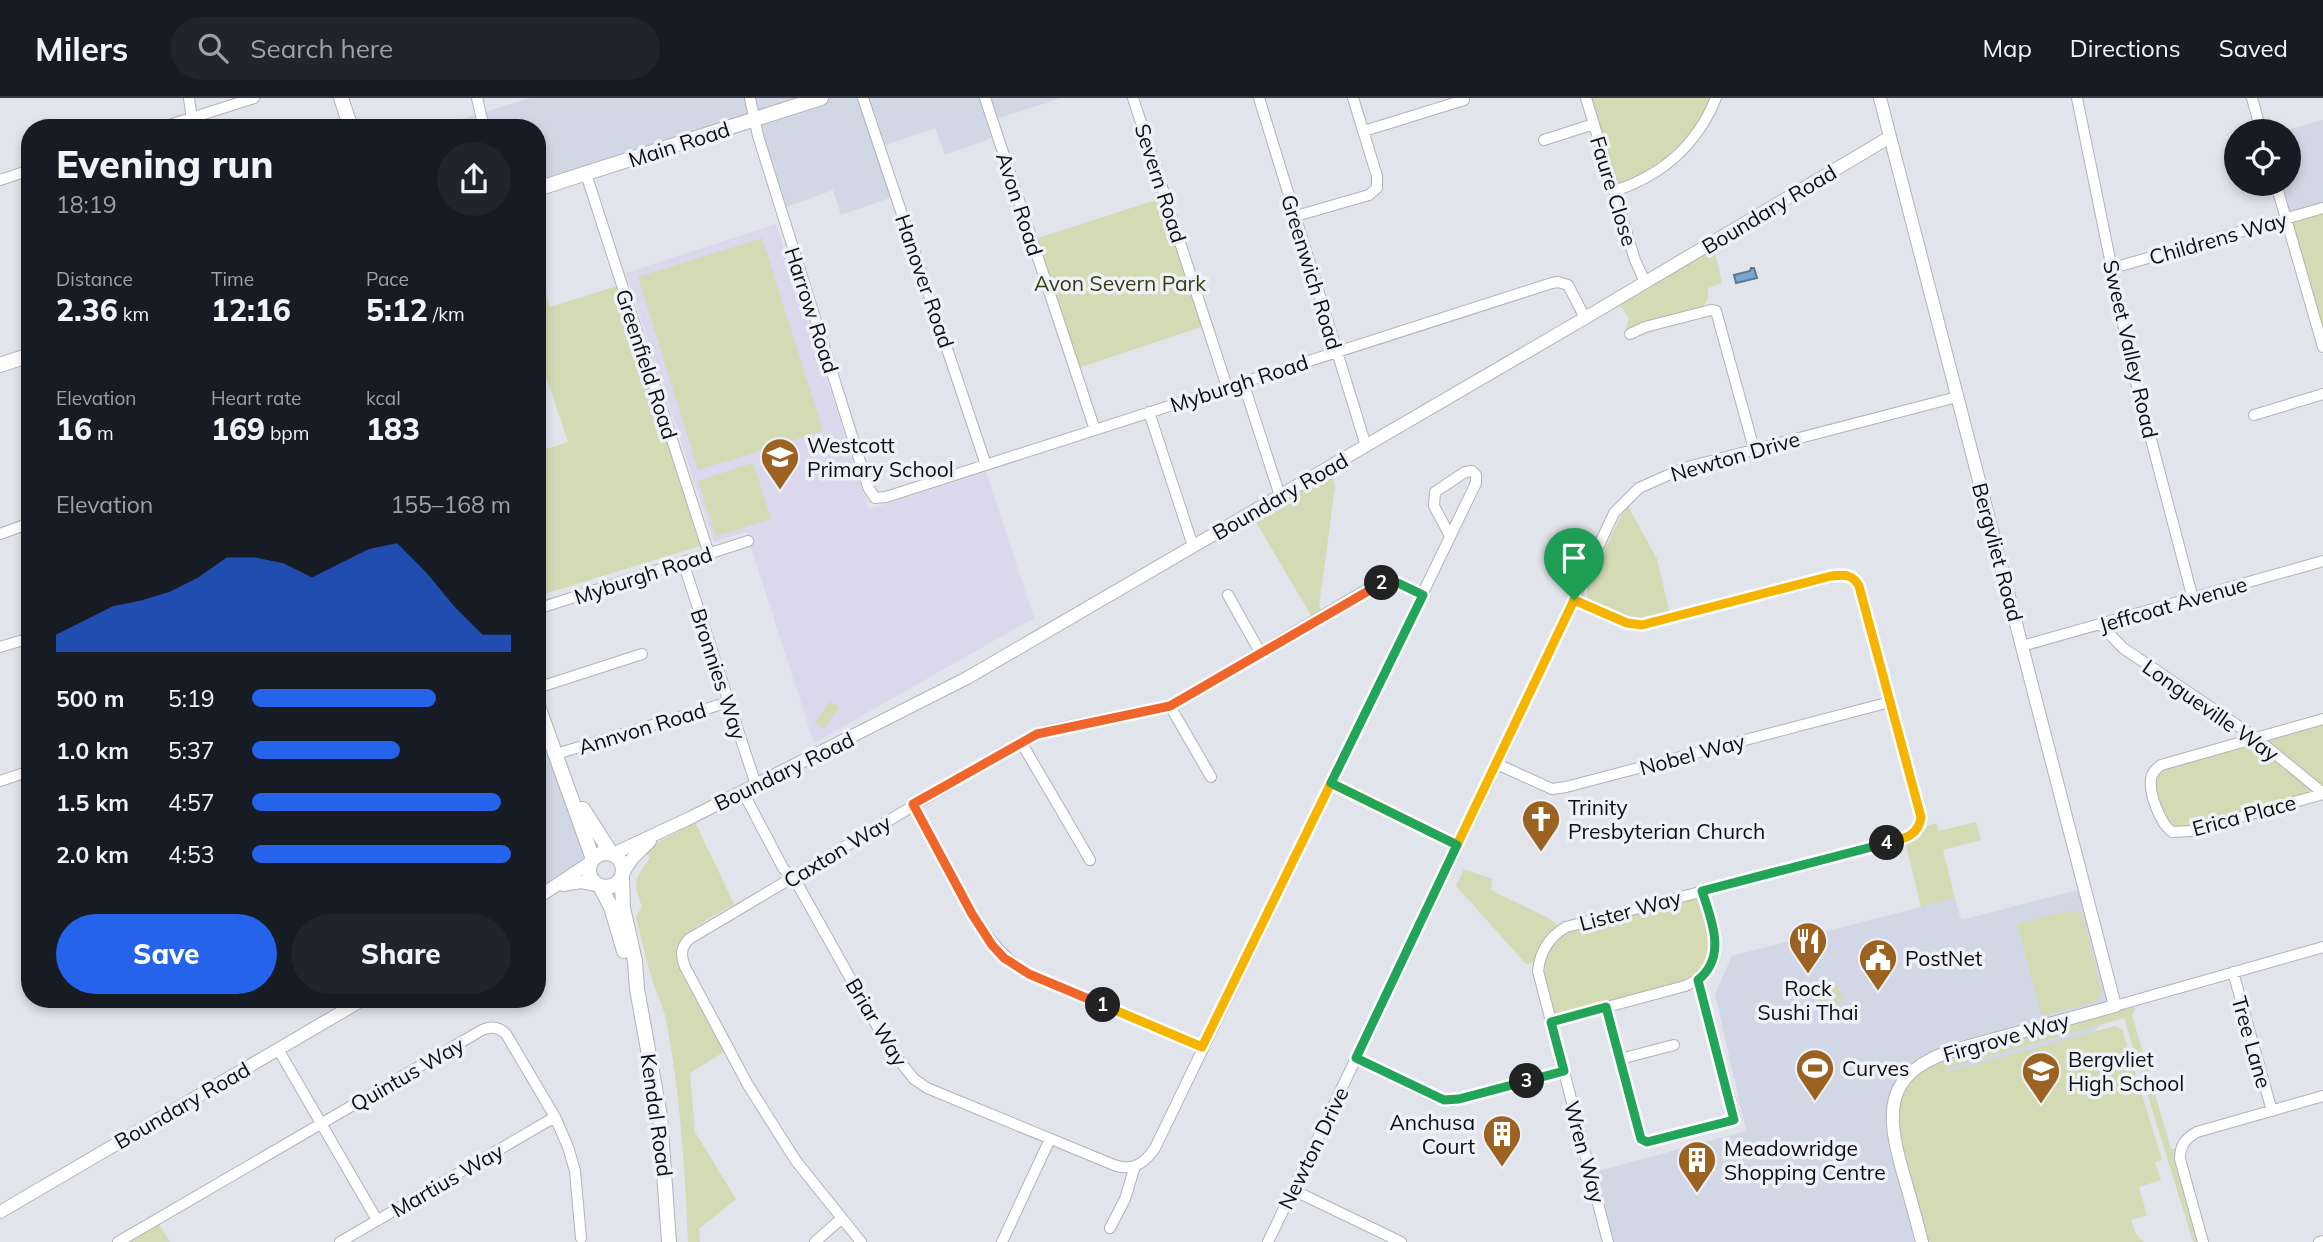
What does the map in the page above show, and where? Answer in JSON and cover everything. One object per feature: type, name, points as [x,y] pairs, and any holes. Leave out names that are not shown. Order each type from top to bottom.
[{"type":"main road","points":[[341,98],[348,119]]},
{"type":"main road","name":"Main Road","points":[[546,186],[821,98]]},
{"type":"main road","points":[[0,365],[21,358]]},
{"type":"main road","points":[[546,727],[592,860],[590,877],[599,886],[611,887],[623,876],[622,863],[601,841],[564,775]]},
{"type":"main road","points":[[592,860],[599,854],[612,854]]},
{"type":"main road","name":"Kendal Road","points":[[623,876],[622,897],[660,1116],[669,1242]]},
{"type":"main road","name":"Kendal Road","points":[[599,886],[611,906],[637,989]]},
{"type":"street","points":[[189,98],[192,119]]},
{"type":"street","points":[[202,119],[254,98]]},
{"type":"street","points":[[477,98],[482,119]]},
{"type":"street","name":"Harrow Road","points":[[750,98],[754,120],[868,487],[875,498]]},
{"type":"street","name":"Hanover Road","points":[[863,98],[986,465]]},
{"type":"street","name":"Avon Road","points":[[985,98],[1095,430]]},
{"type":"street","name":"Severn Road","points":[[1133,98],[1227,387]]},
{"type":"street","name":"Greenwich Road","points":[[1259,98],[1366,446]]},
{"type":"street","points":[[1296,216],[1369,195],[1377,188],[1377,176],[1353,98]]},
{"type":"street","name":"Faure Close","points":[[1586,98],[1635,260],[1645,282]]},
{"type":"street","points":[[1614,191],[1649,177],[1670,162],[1700,128],[1716,98]]},
{"type":"street","name":"Bergvliet Road","points":[[1880,98],[2115,1006]]},
{"type":"street","name":"Sweet Valley Road","points":[[2077,98],[2132,367],[2193,599]]},
{"type":"street","points":[[2252,98],[2258,119]]},
{"type":"street","points":[[1364,131],[1464,100]]},
{"type":"street","points":[[1544,140],[1594,124]]},
{"type":"street","name":"Boundary Road","points":[[612,854],[658,834],[936,695],[1586,318],[1890,137]]},
{"type":"street","points":[[0,180],[21,173]]},
{"type":"street","name":"Greenfield Road","points":[[586,174],[709,554]]},
{"type":"street","points":[[2279,196],[2323,347]]},
{"type":"street","name":"Childrens Way","points":[[2113,268],[2323,208]]},
{"type":"street","name":"Myburgh Road","points":[[875,498],[886,497],[1558,282],[1568,285],[1572,290],[1586,318]]},
{"type":"street","points":[[1630,334],[1685,316],[1716,311],[1754,449]]},
{"type":"street","points":[[1243,382],[1280,496]]},
{"type":"street","points":[[2254,415],[2323,394]]},
{"type":"street","name":"Newton Drive","points":[[1268,1242],[1614,513],[1626,498],[1639,488],[1684,468],[1957,397]]},
{"type":"street","points":[[1149,412],[1194,546]]},
{"type":"street","points":[[1110,1228],[1125,1199],[1135,1166],[1147,1159],[1155,1147],[1423,595],[1476,483],[1476,475],[1472,471],[1465,472],[1435,492],[1434,506],[1450,536]]},
{"type":"street","points":[[0,534],[21,526]]},
{"type":"street","name":"Myburgh Road","points":[[546,606],[748,541]]},
{"type":"street","name":"Jeffcoat Avenue","points":[[2022,646],[2323,561]]},
{"type":"street","name":"Bronnies Way","points":[[683,562],[756,785]]},
{"type":"street","points":[[1574,600],[1627,623],[1642,625],[1831,576],[1850,576],[1859,586],[1890,702]]},
{"type":"street","name":"Caxton Way","points":[[861,1242],[796,1161],[748,1085],[682,960],[684,945],[689,939],[1021,742],[1045,731],[1170,706],[1376,584],[1398,583],[1423,595]]},
{"type":"street","points":[[1228,595],[1260,652]]},
{"type":"street","name":"Longueville Way","points":[[2100,624],[2136,658],[2256,738],[2323,793]]},
{"type":"street","points":[[0,647],[21,641]]},
{"type":"street","points":[[546,685],[642,654]]},
{"type":"street","name":"Annvon Road","points":[[556,754],[729,702]]},
{"type":"street","name":"Nobel Way","points":[[1497,764],[1552,789],[1566,787],[1890,702]]},
{"type":"street","name":"Lister Way","points":[[1548,943],[1555,933],[1566,927],[1903,839],[1918,829],[1921,822],[1920,812],[1890,702]]},
{"type":"street","points":[[1170,706],[1211,777]]},
{"type":"street","points":[[2256,738],[2323,719]]},
{"type":"street","name":"Erica Place","points":[[2256,738],[2161,765],[2154,771],[2150,781],[2165,827],[2172,832],[2190,831],[2323,793]]},
{"type":"street","points":[[1021,742],[1090,860]]},
{"type":"street","points":[[0,780],[21,774]]},
{"type":"street","points":[[1331,783],[1457,845]]},
{"type":"street","name":"Briar Way","points":[[743,792],[783,868],[792,878],[890,1049],[914,1079],[927,1088],[1120,1167],[1135,1166]]},
{"type":"street","points":[[913,804],[972,914],[1004,958],[1029,974],[1202,1047]]},
{"type":"street","name":"Boundary Road","points":[[623,876],[636,855],[658,834]]},
{"type":"street","points":[[546,892],[592,860]]},
{"type":"street","points":[[552,888],[576,882],[599,886]]},
{"type":"street","points":[[1551,1022],[1685,986],[1698,980],[1714,960],[1716,946],[1702,891]]},
{"type":"street","name":"Wren Way","points":[[1548,943],[1542,953],[1538,971],[1608,1242]]},
{"type":"street","points":[[2115,1006],[2323,947]]},
{"type":"street","name":"Tree Lane","points":[[2233,972],[2272,1111]]},
{"type":"street","points":[[1606,1007],[1639,1135],[1644,1142],[1734,1120],[1698,980]]},
{"type":"street","name":"Firgrove Way","points":[[1922,1242],[1892,1124],[1894,1100],[1909,1074],[1936,1056],[2115,1006]]},
{"type":"street","name":"Boundary Road","points":[[0,1212],[349,1008]]},
{"type":"street","name":"Quintus Way","points":[[118,1242],[482,1030],[491,1028],[506,1034],[555,1118],[568,1147],[575,1171],[581,1238]]},
{"type":"street","points":[[1620,1059],[1674,1045]]},
{"type":"street","points":[[278,1049],[377,1220]]},
{"type":"street","points":[[1356,1058],[1435,1097],[1452,1101],[1564,1071]]},
{"type":"street","points":[[2203,1242],[2180,1159],[2180,1149],[2186,1139],[2197,1132],[2323,1096]]},
{"type":"street","name":"Martius Way","points":[[340,1242],[555,1118]]},
{"type":"street","points":[[1002,1242],[1051,1139]]},
{"type":"street","points":[[1293,1190],[1401,1242]]},
{"type":"street","points":[[815,1242],[842,1218]]},
{"type":"shaded area","points":[[530,98],[1061,98],[993,120],[997,136],[945,155],[935,128],[880,147],[896,196],[841,215],[833,190],[781,209],[754,120],[546,186],[546,119],[462,119]]},
{"type":"shaded area","points":[[2323,120],[2323,208],[2286,219],[2279,196],[2301,196],[2301,126]]},
{"type":"shaded area","name":"Westcott Primary School","points":[[776,224],[869,509],[986,472],[1034,618],[814,743],[746,532],[714,542],[626,273]]},
{"type":"shaded area","points":[[546,728],[593,859],[546,893]]},
{"type":"shaded area","points":[[2085,888],[2115,1006],[1922,1242],[1608,1242],[1591,1173],[1746,1131],[1715,994],[1732,956],[1955,898],[1961,920]]},
{"type":"green space","points":[[1586,98],[1715,100],[1681,151],[1614,191]]},
{"type":"green space","name":"Avon Severn Park","points":[[1165,197],[1207,325],[1075,369],[1032,240]]},
{"type":"green space","points":[[2323,208],[2323,347],[2286,219]]},
{"type":"green space","points":[[762,238],[823,431],[698,470],[638,277]]},
{"type":"green space","points":[[1714,248],[1722,283],[1708,288],[1708,299],[1703,306],[1644,322],[1625,332],[1629,319],[1620,304]]},
{"type":"green space","points":[[617,286],[700,546],[546,593],[546,449],[568,442],[546,376],[546,295],[550,307]]},
{"type":"green space","points":[[753,463],[771,519],[716,536],[698,481]]},
{"type":"green space","points":[[1331,473],[1335,487],[1319,606],[1322,611],[1312,617],[1253,517]]},
{"type":"green space","points":[[1628,506],[1657,559],[1670,614],[1627,618],[1607,612],[1588,599],[1587,588]]},
{"type":"green space","points":[[830,701],[839,707],[824,729],[815,722]]},
{"type":"green space","points":[[2323,719],[2323,794],[2180,832],[2160,817],[2154,771]]},
{"type":"green space","points":[[695,822],[734,904],[696,927],[682,942],[678,952],[677,963],[724,1052],[690,1073],[695,1132],[736,1199],[699,1229],[700,1242],[688,1242],[675,1075],[666,1019],[652,979],[636,917],[642,906],[636,886],[638,876],[650,858],[644,852]]},
{"type":"green space","points":[[1976,822],[1981,840],[1943,850],[1955,898],[1921,907],[1906,845],[1919,838],[1927,826],[1937,823],[1939,831]]},
{"type":"green space","points":[[1464,869],[1492,879],[1491,890],[1550,919],[1558,926],[1551,932],[1534,963],[1526,964],[1456,886]]},
{"type":"green space","points":[[1702,891],[1716,946],[1704,976],[1551,1022],[1539,962],[1555,933]]},
{"type":"green space","points":[[2072,910],[2082,914],[2102,991],[2097,1001],[2042,1016],[2017,924]]},
{"type":"green space","points":[[1838,985],[1843,1002],[1820,1008],[1816,991]]},
{"type":"green space","name":"Bergvliet High School","points":[[2132,1001],[2135,1010],[2132,1015],[2171,1149],[2180,1149],[2203,1242],[2193,1242],[2124,1018],[1949,1068],[1947,1072],[2115,1026],[2122,1029],[2162,1160],[2155,1162],[2161,1180],[2139,1187],[2147,1215],[2131,1220],[2136,1234],[2144,1242],[1922,1242],[1891,1116],[1915,1068]]},
{"type":"green space","points":[[159,1224],[170,1242],[128,1242]]},
{"type":"water","points":[[1754,268],[1757,278],[1736,283],[1734,275],[1750,271]]},
{"type":"place","name":"Westcott Primary School","points":[[780,491]]},
{"type":"place","name":"Trinity Presbyterian Church","points":[[1541,853]]},
{"type":"place","name":"Rock Sushi Thai","points":[[1808,975]]},
{"type":"place","name":"PostNet","points":[[1878,992]]},
{"type":"place","name":"Curves","points":[[1815,1102]]},
{"type":"place","name":"Bergvliet High School","points":[[2041,1105]]},
{"type":"place","name":"Anchusa Court","points":[[1502,1168]]},
{"type":"place","name":"Meadowridge Shopping Centre","points":[[1697,1194]]},
{"type":"route","points":[[1574,600],[1457,845],[1331,783],[1202,1047],[1029,974],[1004,958],[972,914],[913,804],[1037,734],[1170,706],[1376,584],[1398,583],[1423,595],[1331,783],[1394,814],[1457,845],[1356,1058],[1435,1097],[1452,1101],[1564,1071],[1551,1022],[1606,1007],[1639,1135],[1644,1142],[1732,1121],[1735,1118],[1698,980],[1708,970],[1716,954],[1702,891],[1908,838],[1916,832],[1921,822],[1859,586],[1850,576],[1831,576],[1642,625],[1627,623],[1574,600]]}]
